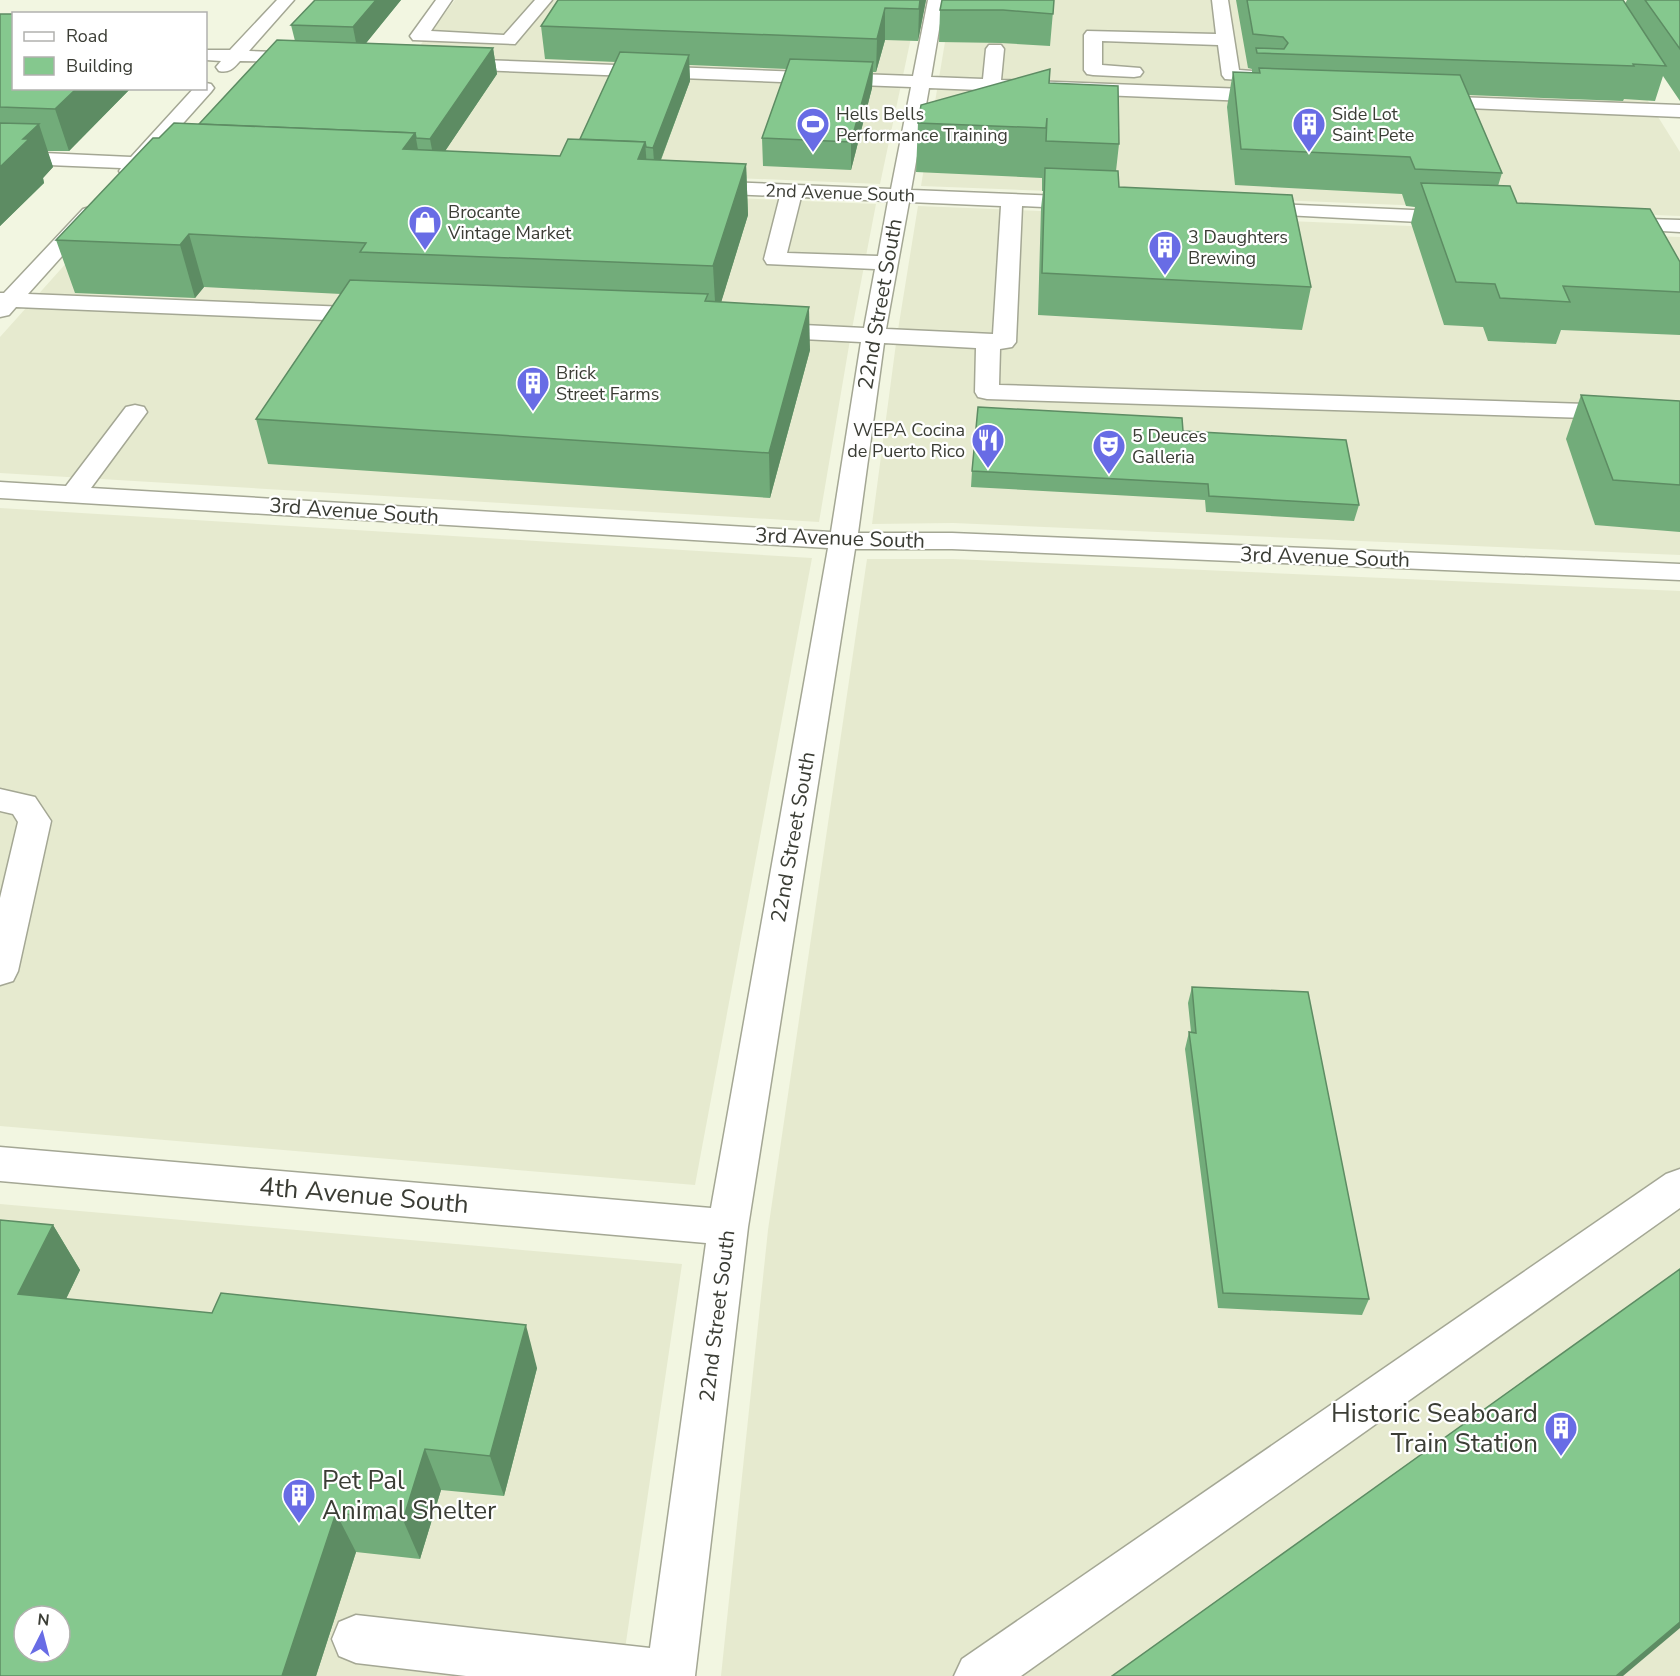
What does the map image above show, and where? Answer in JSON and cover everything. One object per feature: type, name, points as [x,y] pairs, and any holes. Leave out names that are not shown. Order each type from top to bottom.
[{"type":"street","points":[[207,86],[286,0]]},
{"type":"street","points":[[444,0],[419,36],[509,40],[544,0]]},
{"type":"street","name":"22nd Street South","points":[[670,1675],[684,1584],[728,1227],[843,541],[886,263],[936,0]]},
{"type":"street","points":[[1220,0],[1231,75]]},
{"type":"street","points":[[1225,39],[1093,35],[1093,70],[1104,80],[1293,96]]},
{"type":"street","points":[[991,85],[995,49]]},
{"type":"street","points":[[207,54],[327,59]]},
{"type":"street","points":[[433,63],[991,85],[1104,80],[1150,72]]},
{"type":"street","points":[[1208,75],[1287,78]]},
{"type":"street","points":[[3,304],[203,90]]},
{"type":"street","points":[[1661,92],[1678,115]]},
{"type":"street","points":[[1410,101],[1678,115]]},
{"type":"street","points":[[0,157],[196,165]]},
{"type":"street","name":"2nd Avenue South","points":[[685,186],[1108,204]]},
{"type":"street","points":[[792,190],[775,259],[886,263]]},
{"type":"street","points":[[1012,200],[996,341],[987,392],[1680,414]]},
{"type":"street","points":[[1227,208],[1477,218]]},
{"type":"street","points":[[1597,223],[1680,226]]},
{"type":"street","points":[[3,304],[397,316]]},
{"type":"street","points":[[740,329],[996,341]]},
{"type":"street","points":[[73,494],[135,412]]},
{"type":"street","name":"3rd Avenue South","points":[[0,490],[843,541],[952,541],[1680,572]]},
{"type":"street","points":[[0,800],[24,805],[35,821],[0,971]]},
{"type":"street","name":"4th Avenue South","points":[[0,1164],[728,1227]]},
{"type":"street","points":[[979,1676],[1680,1186]]},
{"type":"street","points":[[356,1639],[670,1675]]},
{"type":"shaded area","points":[[455,0],[919,0],[880,184],[331,161]]},
{"type":"shaded area","points":[[952,0],[1232,0],[1593,13],[1680,152],[1680,216],[921,186]]},
{"type":"shaded area","points":[[147,173],[876,204],[819,522],[0,473],[0,337]]},
{"type":"shaded area","points":[[918,206],[1680,237],[1680,555],[953,523],[872,524],[897,336]]},
{"type":"shaded area","points":[[0,508],[812,558],[695,1185],[0,1126]]},
{"type":"shaded area","points":[[867,559],[953,559],[1680,591],[1680,1676],[721,1676],[768,1230]]},
{"type":"shaded area","points":[[0,1204],[682,1264],[621,1676],[0,1676]]},
{"type":"building","points":[[315,0],[376,0],[353,27],[291,25]]},
{"type":"building","points":[[558,0],[920,0],[919,9],[885,8],[877,39],[541,26]]},
{"type":"building","points":[[942,0],[1054,0],[1053,14],[1003,10],[940,10]]},
{"type":"building","points":[[1247,0],[1623,0],[1666,66],[1257,53],[1256,48],[1284,49],[1288,43],[1283,37],[1253,34]]},
{"type":"building","points":[[1645,0],[1680,0],[1680,49]]},
{"type":"building","points":[[0,14],[12,14],[12,90],[75,90],[55,109],[0,107]]},
{"type":"building","points":[[277,40],[493,48],[430,139],[416,138],[415,133],[199,124]]},
{"type":"building","points":[[620,52],[689,55],[653,148],[646,147],[645,142],[580,139]]},
{"type":"building","points":[[790,59],[873,62],[851,142],[762,138]]},
{"type":"building","points":[[1259,68],[1460,75],[1502,173],[1415,169],[1410,157],[1241,149],[1233,72],[1260,73]]},
{"type":"building","points":[[1050,69],[1049,83],[1118,86],[1119,144],[1046,141],[1047,118],[1046,128],[918,123],[921,105]]},
{"type":"building","points":[[0,123],[39,124],[23,139],[29,139],[0,167]]},
{"type":"building","points":[[174,123],[415,133],[403,149],[560,156],[568,139],[645,142],[638,159],[746,164],[713,266],[360,252],[366,243],[189,234],[180,245],[56,240],[153,138],[159,138]]},
{"type":"building","points":[[1045,168],[1118,171],[1119,187],[1292,195],[1311,287],[1042,273]]},
{"type":"building","points":[[1421,183],[1510,186],[1517,203],[1650,209],[1680,262],[1680,292],[1563,286],[1570,302],[1500,298],[1495,284],[1456,282]]},
{"type":"building","name":"Brick Street Farms","points":[[350,280],[708,294],[705,301],[809,307],[769,453],[256,419]]},
{"type":"building","points":[[1581,395],[1680,401],[1680,485],[1613,480]]},
{"type":"building","name":"5 Deuces Galleria","points":[[978,407],[1182,418],[1183,431],[1346,440],[1359,505],[1209,496],[1208,484],[972,471]]},
{"type":"building","points":[[1192,987],[1308,992],[1369,1299],[1223,1293],[1189,1032],[1196,1033]]},
{"type":"building","points":[[0,1220],[53,1225],[18,1294],[212,1313],[221,1293],[526,1325],[490,1456],[425,1449],[403,1520],[336,1513],[282,1676],[0,1676]]},
{"type":"building","name":"Historic Seaboard Train Station","points":[[1680,1269],[1680,1622],[1616,1676],[1112,1676]]},
{"type":"place","name":"Hells Bells Performance Training","points":[[813,153]]},
{"type":"place","name":"Side Lot Saint Pete","points":[[1309,153]]},
{"type":"place","name":"Brocante Vintage Market","points":[[425,251]]},
{"type":"place","name":"3 Daughters Brewing","points":[[1165,276]]},
{"type":"place","name":"Brick Street Farms","points":[[533,412]]},
{"type":"place","name":"WEPA Cocina de Puerto Rico","points":[[988,469]]},
{"type":"place","name":"5 Deuces Galleria","points":[[1109,475]]},
{"type":"place","name":"Historic Seaboard Train Station","points":[[1561,1457]]},
{"type":"place","name":"Pet Pal Animal Shelter","points":[[299,1524]]}]
